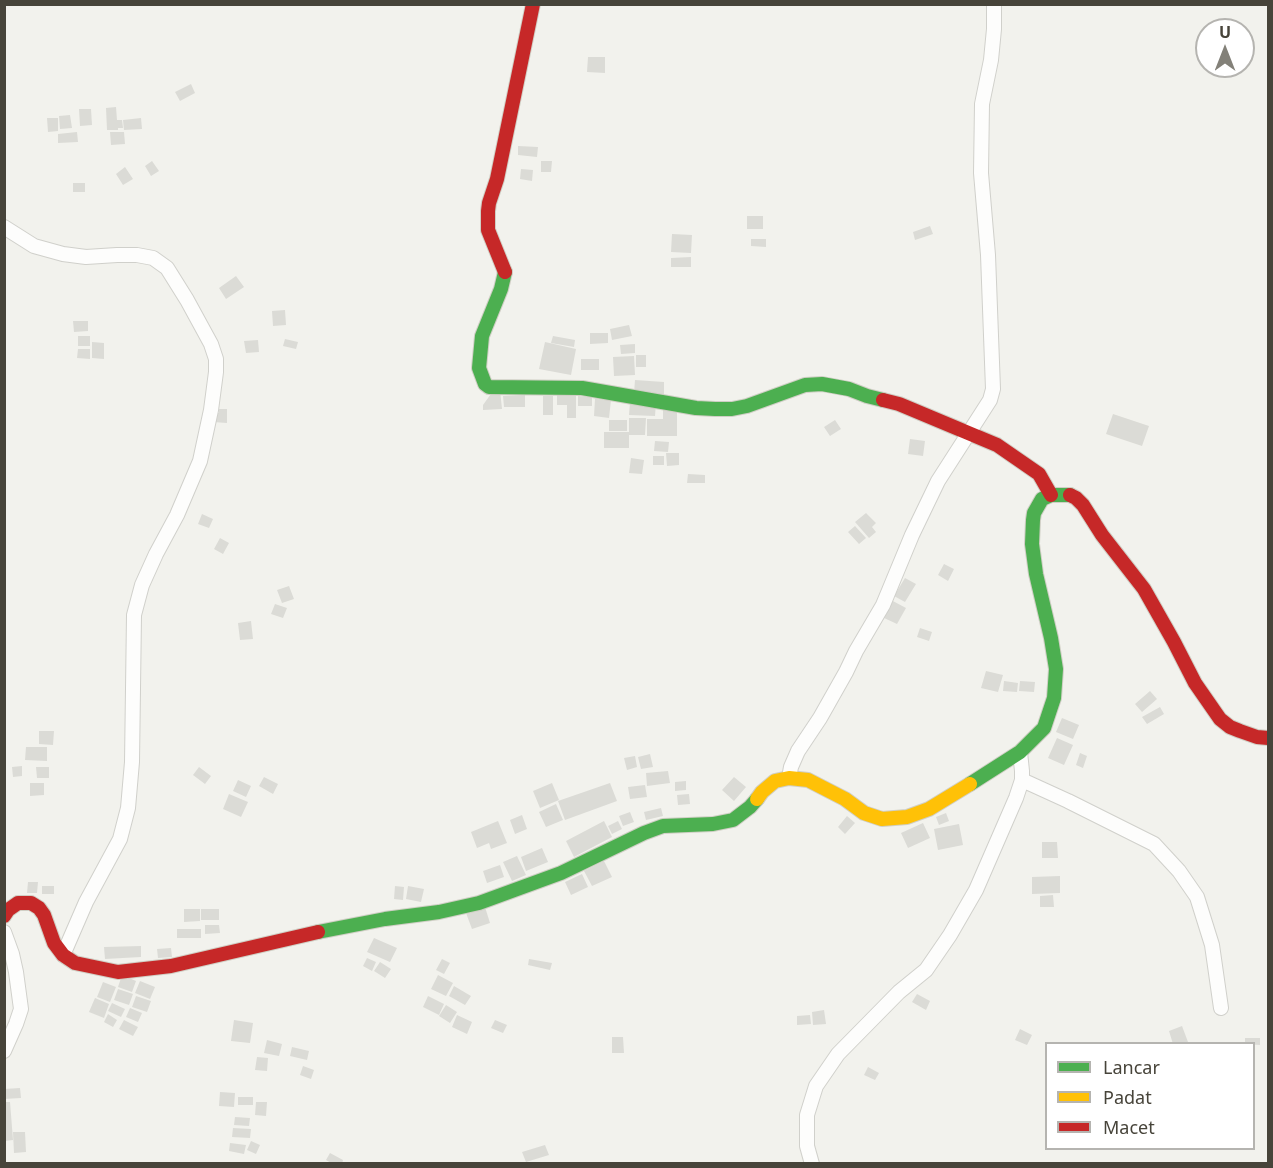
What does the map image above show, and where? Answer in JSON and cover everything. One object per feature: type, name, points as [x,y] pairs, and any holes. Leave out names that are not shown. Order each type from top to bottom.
[{"type":"street","points":[[533,4],[497,179],[489,203],[488,230],[505,272],[503,283],[482,336],[479,368],[485,384],[498,388],[582,388],[696,408],[716,409],[747,406],[805,385],[822,384],[849,389],[899,404],[997,445],[1039,474],[1051,495]]},
{"type":"street","points":[[789,778],[790,767],[798,751],[820,718],[883,605],[912,535],[938,481],[990,400],[993,389],[981,150],[982,104],[992,60],[994,4]]},
{"type":"street","points":[[4,227],[34,246],[63,254],[86,257],[137,255],[153,258],[167,268],[172,276],[211,344],[216,359],[211,410],[200,461],[177,515],[142,585],[134,615],[132,762],[128,808],[120,839],[86,902],[63,954]]},
{"type":"street","points":[[4,916],[18,903],[32,903],[44,915],[54,943],[75,963],[118,972],[171,966],[346,927],[439,912],[492,899],[561,873],[663,826],[713,824],[733,820],[750,807],[762,792],[776,782],[789,778],[808,780],[845,799],[864,813],[882,819],[907,817],[929,809],[1020,753],[1044,728],[1054,698],[1056,669],[1032,544],[1034,513],[1042,500],[1051,495],[1070,495],[1083,505],[1102,535],[1144,589],[1195,683],[1220,719],[1240,732],[1269,738]]},
{"type":"street","points":[[812,1164],[807,1146],[807,1115],[816,1086],[838,1054],[899,992],[926,970],[950,935],[976,890],[1016,798],[1022,780],[1020,753]]},
{"type":"street","points":[[1022,780],[1154,844],[1179,870],[1197,897],[1212,945],[1221,1008]]},
{"type":"street","points":[[4,932],[16,972],[21,1009],[4,1051]]},
{"type":"building","points":[[588,57],[605,57],[605,73],[587,72]]},
{"type":"building","points":[[191,84],[195,93],[180,101],[175,92]]},
{"type":"building","points":[[116,107],[117,120],[122,120],[123,128],[107,130],[106,108]]},
{"type":"building","points":[[79,109],[91,109],[92,125],[80,126]]},
{"type":"building","points":[[70,115],[72,128],[60,129],[59,116]]},
{"type":"building","points":[[47,118],[58,118],[58,131],[48,132]]},
{"type":"building","points":[[141,118],[142,129],[124,130],[123,120]]},
{"type":"building","points":[[77,132],[78,142],[58,143],[58,134]]},
{"type":"building","points":[[110,132],[124,132],[125,144],[111,145]]},
{"type":"building","points":[[518,146],[538,147],[537,157],[518,155]]},
{"type":"building","points":[[152,161],[159,171],[151,176],[145,166]]},
{"type":"building","points":[[541,161],[552,161],[551,172],[541,172]]},
{"type":"building","points":[[125,167],[133,179],[123,185],[116,174]]},
{"type":"building","points":[[521,169],[533,170],[532,181],[520,179]]},
{"type":"building","points":[[73,183],[85,183],[85,192],[73,192]]},
{"type":"building","points":[[747,216],[763,216],[763,229],[747,229]]},
{"type":"building","points":[[930,226],[933,234],[915,240],[913,232]]},
{"type":"building","points":[[672,234],[692,235],[691,253],[671,252]]},
{"type":"building","points":[[751,239],[766,239],[766,247],[751,246]]},
{"type":"building","points":[[691,257],[691,267],[671,267],[671,258]]},
{"type":"building","points":[[236,276],[244,287],[226,299],[219,288]]},
{"type":"building","points":[[285,310],[286,325],[273,326],[272,311]]},
{"type":"building","points":[[73,321],[88,321],[88,331],[74,332]]},
{"type":"building","points":[[629,325],[632,336],[612,340],[610,329]]},
{"type":"building","points":[[590,333],[608,333],[608,343],[590,344]]},
{"type":"building","points":[[78,336],[90,336],[90,346],[78,346]]},
{"type":"building","points":[[553,336],[575,340],[574,347],[551,343]]},
{"type":"building","points":[[285,339],[298,342],[296,349],[283,346]]},
{"type":"building","points":[[258,340],[259,352],[246,353],[244,341]]},
{"type":"building","points":[[92,342],[104,343],[104,359],[92,358]]},
{"type":"building","points":[[545,342],[576,349],[571,375],[539,369]]},
{"type":"building","points":[[635,344],[635,353],[621,354],[620,345]]},
{"type":"building","points":[[78,349],[90,349],[90,359],[77,358]]},
{"type":"building","points":[[636,355],[646,355],[646,367],[636,367]]},
{"type":"building","points":[[634,356],[635,375],[614,376],[613,357]]},
{"type":"building","points":[[581,359],[599,359],[599,370],[581,370]]},
{"type":"building","points":[[635,380],[664,382],[664,395],[634,393]]},
{"type":"building","points":[[500,390],[502,409],[483,410],[483,405],[493,391]]},
{"type":"building","points":[[557,393],[576,393],[576,418],[567,418],[567,405],[557,405]]},
{"type":"building","points":[[525,395],[525,407],[504,407],[503,396]]},
{"type":"building","points":[[543,396],[553,396],[553,415],[543,415]]},
{"type":"building","points":[[578,396],[592,397],[592,406],[578,406]]},
{"type":"building","points":[[595,399],[611,400],[609,418],[594,416]]},
{"type":"building","points":[[630,402],[656,403],[655,416],[629,415]]},
{"type":"building","points":[[219,409],[227,409],[227,423],[213,422],[213,413],[219,413]]},
{"type":"building","points":[[663,410],[677,410],[677,436],[647,436],[647,419],[663,419]]},
{"type":"building","points":[[1113,414],[1149,426],[1142,446],[1106,434]]},
{"type":"building","points":[[629,418],[646,418],[645,435],[629,435],[629,448],[604,448],[604,432],[629,432]]},
{"type":"building","points":[[609,420],[627,420],[627,431],[609,431]]},
{"type":"building","points":[[835,420],[841,429],[830,436],[824,427]]},
{"type":"building","points":[[910,439],[925,441],[923,456],[908,454]]},
{"type":"building","points":[[655,441],[669,442],[668,452],[654,451]]},
{"type":"building","points":[[666,453],[679,453],[679,465],[667,466]]},
{"type":"building","points":[[653,456],[664,456],[664,465],[653,465]]},
{"type":"building","points":[[631,458],[644,460],[642,474],[629,473]]},
{"type":"building","points":[[688,474],[705,475],[705,483],[687,483]]},
{"type":"building","points":[[866,513],[876,523],[872,527],[876,532],[869,538],[855,522]]},
{"type":"building","points":[[202,514],[213,519],[209,528],[198,524]]},
{"type":"building","points":[[855,526],[866,538],[859,544],[848,532]]},
{"type":"building","points":[[220,538],[229,543],[223,554],[214,549]]},
{"type":"building","points":[[944,564],[954,569],[948,581],[938,575]]},
{"type":"building","points":[[905,578],[916,584],[905,602],[894,596]]},
{"type":"building","points":[[289,586],[294,599],[282,603],[277,590]]},
{"type":"building","points":[[891,600],[906,608],[897,624],[882,617]]},
{"type":"building","points":[[275,604],[287,608],[283,618],[271,614]]},
{"type":"building","points":[[251,621],[253,639],[240,640],[238,623]]},
{"type":"building","points":[[920,628],[932,632],[929,641],[917,637]]},
{"type":"building","points":[[986,671],[1003,675],[998,692],[981,688]]},
{"type":"building","points":[[1004,681],[1018,683],[1017,692],[1003,691]]},
{"type":"building","points":[[1020,681],[1035,682],[1034,692],[1019,691]]},
{"type":"building","points":[[1150,691],[1157,699],[1142,712],[1135,704]]},
{"type":"building","points":[[1160,707],[1164,714],[1147,724],[1142,717]]},
{"type":"building","points":[[1062,718],[1079,725],[1073,739],[1056,732]]},
{"type":"building","points":[[39,731],[54,731],[53,745],[39,744]]},
{"type":"building","points":[[1057,738],[1073,745],[1064,765],[1048,758]]},
{"type":"building","points":[[26,747],[47,747],[47,761],[25,760]]},
{"type":"building","points":[[1080,753],[1087,756],[1083,768],[1076,765]]},
{"type":"building","points":[[650,754],[653,767],[641,769],[638,757]]},
{"type":"building","points":[[635,756],[637,767],[627,770],[624,758]]},
{"type":"building","points":[[22,766],[22,776],[13,777],[12,767]]},
{"type":"building","points":[[36,767],[49,767],[49,778],[37,778]]},
{"type":"building","points":[[199,767],[211,776],[205,784],[193,775]]},
{"type":"building","points":[[668,771],[670,783],[647,786],[646,773]]},
{"type":"building","points":[[264,777],[278,784],[273,794],[259,786]]},
{"type":"building","points":[[734,777],[746,787],[734,801],[722,790]]},
{"type":"building","points":[[238,780],[251,786],[246,797],[233,791]]},
{"type":"building","points":[[686,781],[686,790],[675,791],[675,782]]},
{"type":"building","points":[[30,783],[44,783],[44,795],[30,796]]},
{"type":"building","points":[[552,783],[559,800],[540,808],[533,791]]},
{"type":"building","points":[[610,783],[617,801],[565,820],[558,801]]},
{"type":"building","points":[[645,785],[647,797],[630,799],[628,787]]},
{"type":"building","points":[[229,794],[248,802],[241,817],[223,809]]},
{"type":"building","points":[[689,794],[690,804],[678,805],[677,795]]},
{"type":"building","points":[[556,804],[563,820],[546,827],[539,812]]},
{"type":"building","points":[[661,808],[663,816],[646,820],[644,812]]},
{"type":"building","points":[[630,812],[634,822],[623,826],[619,816]]},
{"type":"building","points":[[946,813],[949,821],[939,825],[936,817]]},
{"type":"building","points":[[522,815],[527,829],[515,834],[510,820]]},
{"type":"building","points":[[847,816],[855,823],[845,834],[838,827]]},
{"type":"building","points":[[498,821],[507,843],[491,849],[489,843],[477,848],[471,832]]},
{"type":"building","points":[[604,821],[612,837],[574,857],[566,841]]},
{"type":"building","points":[[618,821],[622,829],[612,834],[608,826]]},
{"type":"building","points":[[923,823],[930,838],[908,848],[901,833]]},
{"type":"building","points":[[959,824],[963,845],[938,850],[934,829]]},
{"type":"building","points":[[1042,842],[1057,842],[1058,858],[1042,858]]},
{"type":"building","points":[[542,848],[548,862],[526,871],[521,857]]},
{"type":"building","points":[[517,856],[526,875],[512,881],[503,862]]},
{"type":"building","points":[[604,861],[612,877],[592,886],[584,871]]},
{"type":"building","points":[[500,865],[504,877],[487,883],[483,871]]},
{"type":"building","points":[[582,874],[588,887],[571,895],[565,882]]},
{"type":"building","points":[[1060,876],[1060,893],[1032,894],[1032,877]]},
{"type":"building","points":[[28,882],[38,882],[37,893],[27,893]]},
{"type":"building","points":[[42,886],[54,886],[54,894],[42,894]]},
{"type":"building","points":[[395,886],[404,887],[403,900],[394,899]]},
{"type":"building","points":[[408,886],[424,889],[421,902],[406,899]]},
{"type":"building","points":[[1053,895],[1054,907],[1040,907],[1040,896]]},
{"type":"building","points":[[485,907],[490,923],[472,929],[466,913]]},
{"type":"building","points":[[184,909],[200,909],[200,921],[184,922]]},
{"type":"building","points":[[201,909],[219,909],[219,920],[201,920]]},
{"type":"building","points":[[205,925],[219,925],[220,933],[205,934]]},
{"type":"building","points":[[177,929],[201,929],[201,938],[177,938]]},
{"type":"building","points":[[374,938],[397,948],[390,962],[367,952]]},
{"type":"building","points":[[141,946],[141,957],[105,959],[104,947]]},
{"type":"building","points":[[171,948],[172,957],[158,958],[157,949]]},
{"type":"building","points":[[367,958],[376,962],[372,971],[363,966]]},
{"type":"building","points":[[442,959],[450,963],[444,974],[436,970]]},
{"type":"building","points":[[529,959],[552,963],[550,970],[528,965]]},
{"type":"building","points":[[380,962],[391,969],[385,978],[374,971]]},
{"type":"building","points":[[122,975],[136,981],[132,992],[118,987]]},
{"type":"building","points":[[438,975],[453,983],[446,996],[431,989]]},
{"type":"building","points":[[140,981],[155,987],[150,999],[135,993]]},
{"type":"building","points":[[103,982],[116,987],[110,1002],[97,997]]},
{"type":"building","points":[[454,986],[471,996],[465,1005],[449,996]]},
{"type":"building","points":[[118,989],[133,994],[129,1005],[114,1000]]},
{"type":"building","points":[[917,994],[930,1001],[926,1010],[912,1002]]},
{"type":"building","points":[[136,996],[151,1001],[147,1012],[132,1007]]},
{"type":"building","points":[[428,996],[444,1004],[439,1015],[423,1007]]},
{"type":"building","points":[[95,998],[109,1004],[104,1018],[89,1012]]},
{"type":"building","points":[[112,1003],[125,1009],[121,1017],[108,1011]]},
{"type":"building","points":[[446,1005],[457,1012],[450,1023],[439,1016]]},
{"type":"building","points":[[130,1008],[142,1013],[138,1022],[126,1017]]},
{"type":"building","points":[[824,1010],[826,1024],[813,1025],[812,1012]]},
{"type":"building","points":[[108,1014],[117,1020],[113,1027],[104,1022]]},
{"type":"building","points":[[457,1015],[472,1022],[467,1034],[452,1027]]},
{"type":"building","points":[[810,1015],[811,1024],[797,1025],[797,1016]]},
{"type":"building","points":[[124,1020],[138,1027],[133,1036],[119,1029]]},
{"type":"building","points":[[234,1020],[253,1023],[250,1043],[231,1041]]},
{"type":"building","points":[[495,1020],[507,1025],[503,1033],[491,1028]]},
{"type":"building","points":[[1182,1026],[1188,1042],[1172,1042],[1169,1031]]},
{"type":"building","points":[[1020,1029],[1032,1035],[1027,1045],[1015,1040]]},
{"type":"building","points":[[612,1037],[623,1037],[624,1053],[612,1053]]},
{"type":"building","points":[[1245,1038],[1260,1038],[1260,1045],[1255,1045],[1255,1042],[1245,1042]]},
{"type":"building","points":[[267,1040],[282,1044],[279,1056],[264,1053]]},
{"type":"building","points":[[292,1047],[309,1051],[307,1060],[290,1056]]},
{"type":"building","points":[[257,1057],[268,1058],[267,1071],[255,1070]]},
{"type":"building","points":[[303,1066],[314,1070],[311,1079],[300,1075]]},
{"type":"building","points":[[868,1067],[879,1073],[875,1080],[864,1075]]},
{"type":"building","points":[[20,1088],[21,1098],[4,1099],[4,1089]]},
{"type":"building","points":[[220,1092],[235,1093],[234,1107],[219,1106]]},
{"type":"building","points":[[238,1097],[253,1097],[253,1105],[238,1105]]},
{"type":"building","points":[[5,1102],[10,1102],[13,1140],[5,1141]]},
{"type":"building","points":[[256,1102],[267,1102],[266,1116],[255,1115]]},
{"type":"building","points":[[235,1117],[250,1118],[249,1126],[234,1125]]},
{"type":"building","points":[[233,1128],[251,1129],[250,1138],[232,1137]]},
{"type":"building","points":[[13,1132],[25,1132],[26,1152],[14,1153]]},
{"type":"building","points":[[251,1141],[260,1145],[256,1154],[247,1150]]},
{"type":"building","points":[[230,1143],[246,1145],[244,1154],[229,1151]]},
{"type":"building","points":[[545,1145],[549,1155],[526,1162],[522,1152]]},
{"type":"building","points":[[330,1153],[343,1160],[342,1164],[333,1164],[326,1160]]},
{"type":"traffic: fast","points":[[505,272],[501,289],[482,336],[479,368],[485,384],[489,387],[582,388],[696,408],[715,409],[747,406],[805,385],[822,384],[849,389],[883,400]]},
{"type":"traffic: fast","points":[[970,784],[1020,752],[1044,728],[1054,698],[1056,669],[1036,574],[1032,544],[1033,520],[1034,513],[1042,499],[1051,495],[1070,495]]},
{"type":"traffic: fast","points":[[318,932],[479,903],[561,873],[663,826],[713,824],[733,820],[757,799]]},
{"type":"traffic: slow","points":[[757,799],[775,781],[789,778],[808,780],[845,799],[864,813],[882,819],[907,817],[929,809],[970,784]]},
{"type":"traffic: jam","points":[[505,272],[488,230],[488,211],[497,179],[533,4]]},
{"type":"traffic: jam","points":[[883,400],[899,404],[997,445],[1039,474],[1051,495]]},
{"type":"traffic: jam","points":[[1070,495],[1083,505],[1102,535],[1144,589],[1195,683],[1220,719],[1240,731],[1268,738]]},
{"type":"traffic: jam","points":[[4,916],[18,903],[31,903],[44,915],[54,943],[63,955],[75,963],[118,972],[171,966],[318,932]]}]
